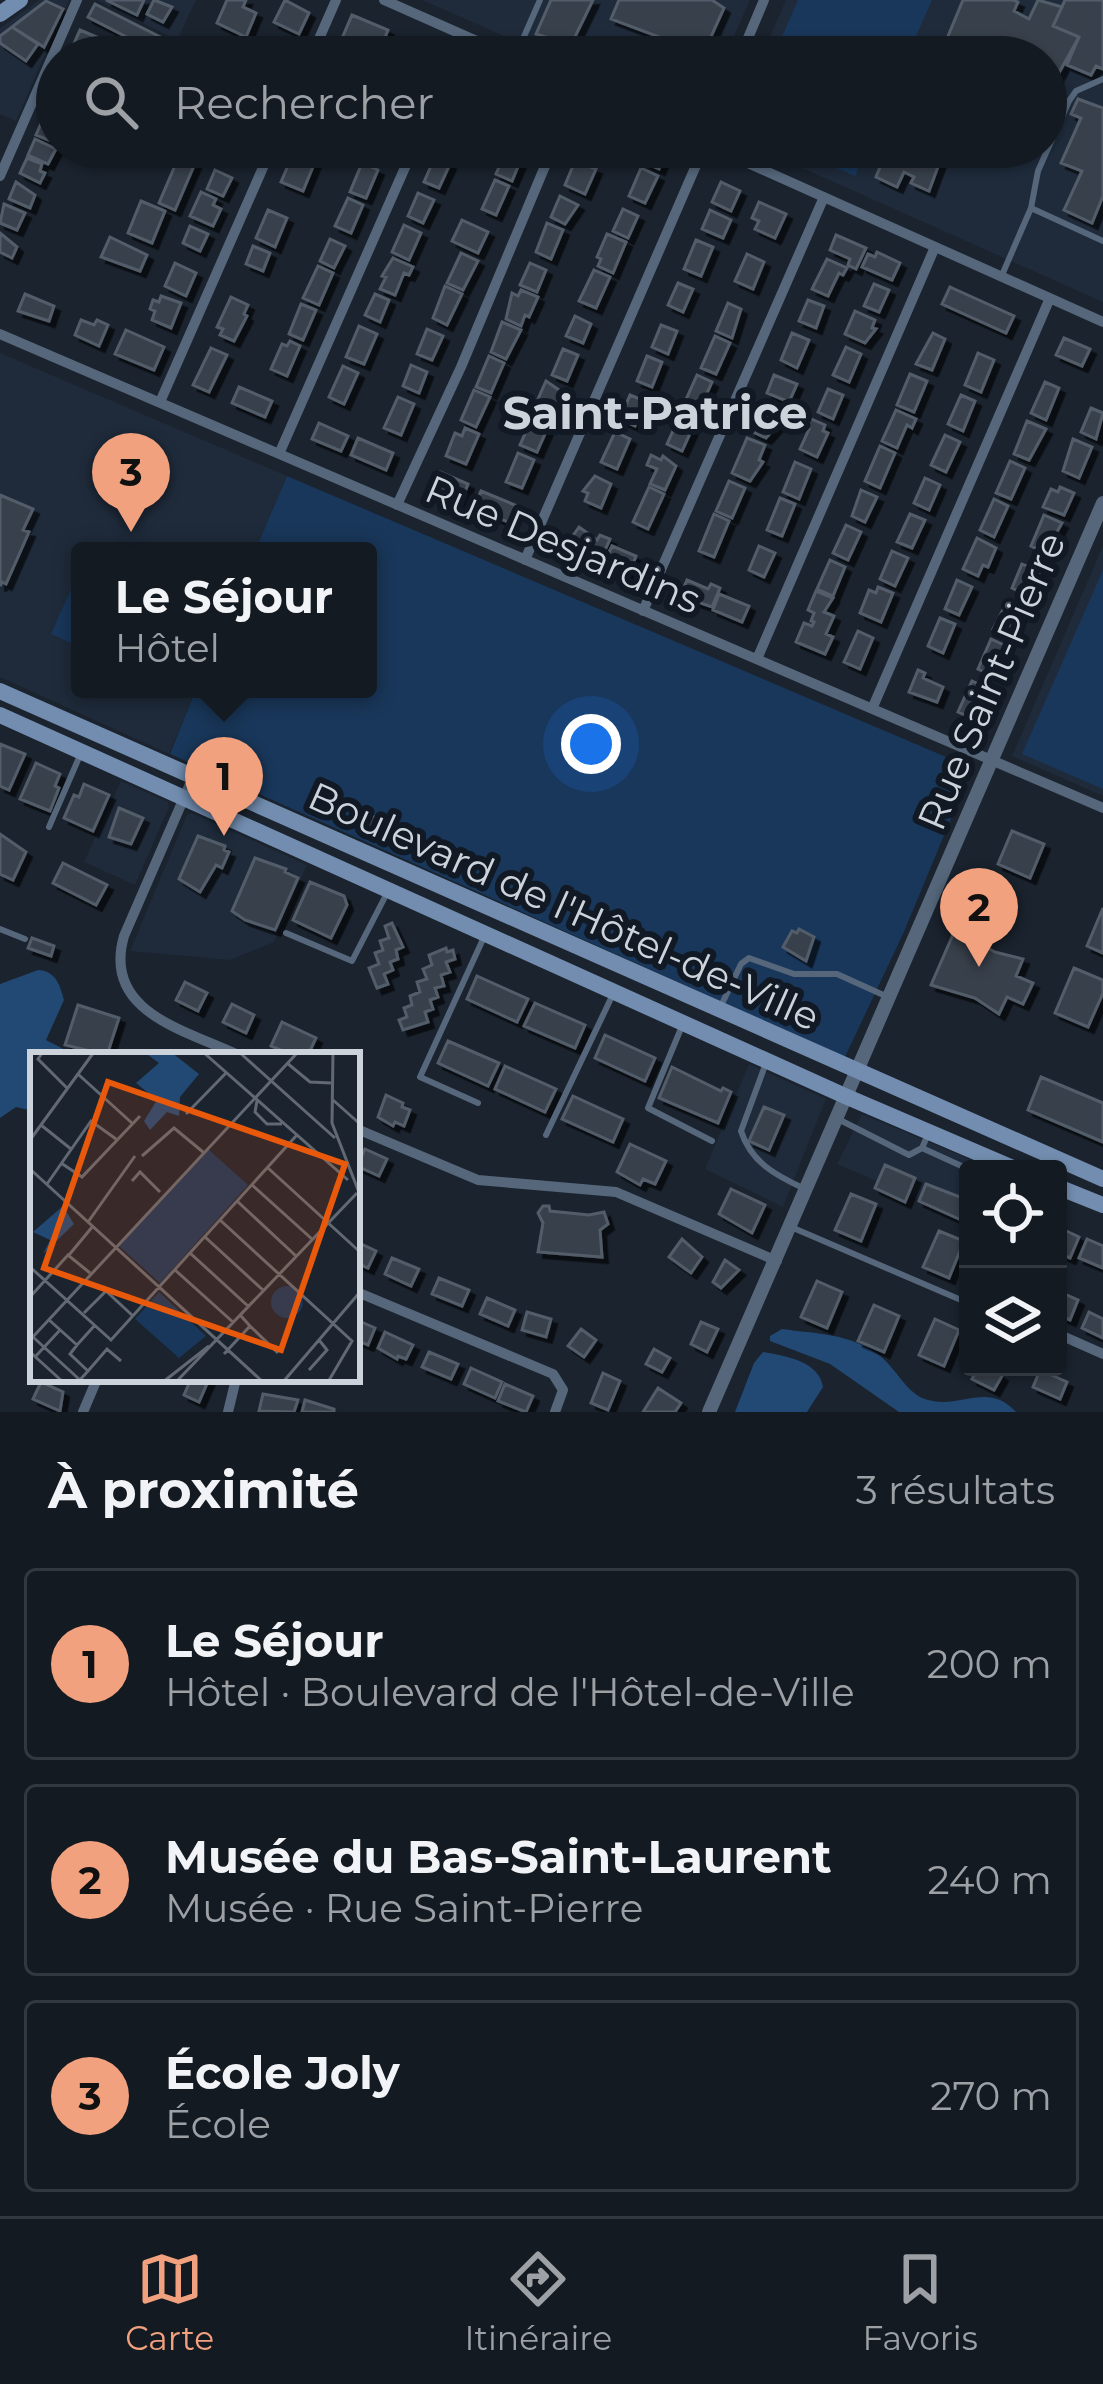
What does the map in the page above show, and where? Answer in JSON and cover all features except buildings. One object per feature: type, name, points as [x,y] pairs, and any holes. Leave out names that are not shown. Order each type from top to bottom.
[{"type":"main road","points":[[0,14],[20,0]]},
{"type":"main road","name":"Boulevard de l'Hôtel-de-Ville","points":[[0,691],[857,1072],[1040,1160]]},
{"type":"main road","name":"Boulevard de l'Hôtel-de-Ville","points":[[0,715],[884,1113],[926,1140],[987,1160]]},
{"type":"main road","name":"Boulevard de l'Hôtel-de-Ville","points":[[1067,1169],[1103,1179]]},
{"type":"main road","points":[[1067,1191],[1103,1205]]},
{"type":"street","points":[[61,36],[77,0]]},
{"type":"street","points":[[320,36],[336,0]]},
{"type":"street","points":[[383,0],[463,35]]},
{"type":"street","points":[[749,36],[764,0]]},
{"type":"street","points":[[0,176],[36,94]]},
{"type":"street","points":[[160,402],[263,168]]},
{"type":"street","points":[[279,454],[405,168]]},
{"type":"street","points":[[397,506],[544,168]]},
{"type":"street","points":[[526,560],[699,168]]},
{"type":"street","points":[[757,168],[1103,322]]},
{"type":"street","points":[[644,611],[824,197]]},
{"type":"street","points":[[757,659],[935,247]]},
{"type":"street","points":[[872,709],[1050,298]]},
{"type":"street","name":"Rue Desjardins","points":[[0,334],[1103,808]]},
{"type":"street","name":"Rue Saint-Pierre","points":[[709,1412],[1103,503]]},
{"type":"street","points":[[194,777],[124,936],[119,964],[131,997],[144,1010],[232,1052]]},
{"type":"street","points":[[360,1121],[373,1135]]},
{"type":"street","points":[[360,1130],[478,1180],[616,1192],[777,1262]]},
{"type":"street","points":[[360,1293],[553,1374],[563,1390],[555,1412]]},
{"type":"street","points":[[1067,1338],[1103,1354]]},
{"type":"street","points":[[83,1412],[96,1382]]},
{"type":"street","points":[[228,1412],[235,1382]]},
{"type":"lane","points":[[524,36],[540,0]]},
{"type":"lane","points":[[1067,106],[1072,95],[1103,79]]},
{"type":"lane","points":[[1001,277],[1031,208],[1039,168]]},
{"type":"lane","points":[[1031,208],[1103,241]]},
{"type":"lane","points":[[49,827],[82,752]]},
{"type":"lane","points":[[286,932],[352,961],[389,890]]},
{"type":"lane","points":[[0,929],[25,939]]},
{"type":"lane","points":[[478,1103],[420,1077],[485,934]]},
{"type":"lane","points":[[718,1011],[741,964],[749,958],[794,974],[837,974],[890,998]]},
{"type":"lane","points":[[546,1136],[614,992]]},
{"type":"lane","points":[[683,1023],[648,1108],[712,1141]]},
{"type":"lane","points":[[767,1061],[742,1122],[743,1140],[767,1169],[806,1190]]},
{"type":"lane","points":[[884,1113],[877,1132],[884,1145]]},
{"type":"lane","points":[[836,1118],[909,1155],[926,1140],[959,1163]]},
{"type":"lane","points":[[791,1227],[959,1299]]},
{"type":"shaded area","points":[[39,0],[69,0],[53,36],[36,36],[36,75],[16,121],[0,114],[0,28]]},
{"type":"shaded area","points":[[97,0],[196,0],[179,36],[169,36]]},
{"type":"shaded area","points":[[422,0],[750,0],[734,36],[504,36]]},
{"type":"shaded area","points":[[786,0],[1103,0],[1103,302],[802,168],[1067,168],[1067,36],[770,36]]},
{"type":"shaded area","points":[[798,0],[932,0],[916,36],[782,36]]},
{"type":"shaded area","points":[[836,168],[859,168],[855,176]]},
{"type":"shaded area","points":[[0,353],[287,476],[259,542],[71,542],[71,698],[192,698],[169,754],[0,677]]},
{"type":"shaded area","points":[[287,476],[972,768],[903,934],[845,1057],[170,754],[192,698],[377,698],[377,542],[259,542]]},
{"type":"shaded area","points":[[1103,546],[1103,796],[1012,756]]},
{"type":"shaded area","points":[[1103,570],[1103,789],[1022,754]]},
{"type":"shaded area","points":[[71,589],[71,643],[51,634]]},
{"type":"shaded area","points":[[121,781],[168,802],[169,807],[135,885],[84,862]]},
{"type":"shaded area","points":[[192,813],[307,865],[274,942],[230,960],[130,951],[187,815]]},
{"type":"shaded area","points":[[38,970],[53,976],[64,1000],[46,1040],[69,1052],[30,1052],[30,1110],[16,1107],[0,1118],[0,984]]},
{"type":"shaded area","points":[[749,1064],[826,1099],[783,1207],[705,1169]]},
{"type":"shaded area","points":[[862,1114],[972,1160],[959,1160],[959,1216],[837,1164]]},
{"type":"shaded area","points":[[782,1329],[833,1336],[869,1348],[914,1393],[928,1400],[995,1398],[1016,1412],[899,1412],[830,1364],[770,1341]]},
{"type":"shaded area","points":[[763,1352],[800,1361],[815,1371],[823,1387],[807,1412],[735,1412]]},
{"type":"place","name":"École Joly","points":[[131,532]]},
{"type":"place","name":"Le Séjour","points":[[224,836]]},
{"type":"place","name":"Musée du Bas-Saint-Laurent","points":[[979,967]]},
{"type":"district","name":"Saint-Patrice","points":[[655,413]]}]
